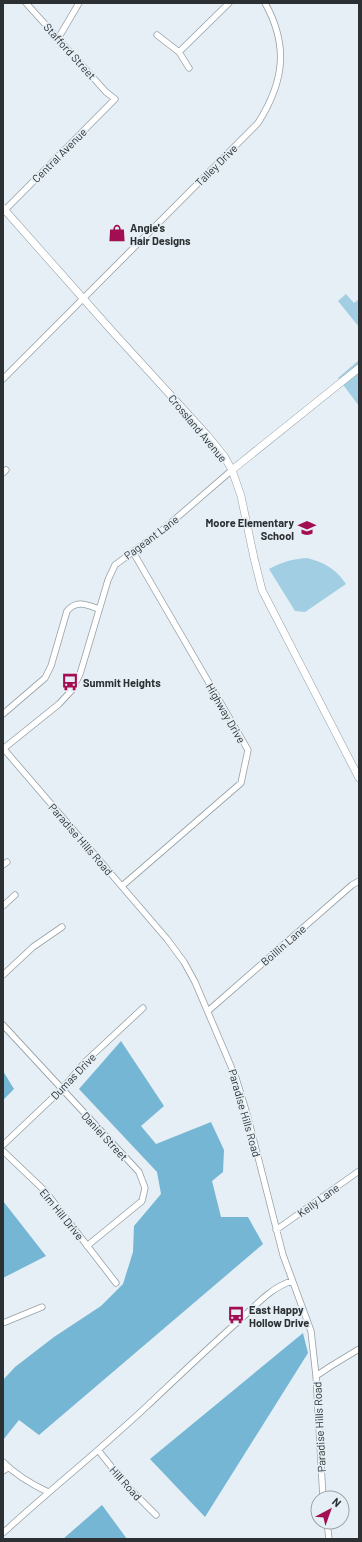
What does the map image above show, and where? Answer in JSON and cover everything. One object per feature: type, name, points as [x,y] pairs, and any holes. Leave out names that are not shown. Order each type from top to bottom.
[{"type":"main road","name":"Crossland Avenue","points":[[4,210],[213,441],[232,470],[241,496],[262,590],[359,778]]},
{"type":"main road","name":"Pageant Lane","points":[[232,470],[359,368]]},
{"type":"street","name":"Stafford Street","points":[[26,3],[106,92],[115,98]]},
{"type":"street","points":[[59,37],[79,3]]},
{"type":"street","points":[[179,52],[229,3]]},
{"type":"street","name":"Talley Drive","points":[[3,379],[258,123],[267,109],[278,76],[280,45],[276,26],[265,3]]},
{"type":"street","points":[[157,35],[179,52],[189,68]]},
{"type":"street","name":"Central Avenue","points":[[4,210],[115,98]]},
{"type":"street","name":"Pageant Lane","points":[[3,748],[59,704],[72,690],[80,674],[99,609],[115,565],[166,527],[232,470]]},
{"type":"street","name":"Highway Drive","points":[[122,886],[241,783],[248,750],[133,552]]},
{"type":"street","points":[[3,714],[45,678],[51,666],[68,611],[71,606],[81,604],[99,609]]},
{"type":"street","name":"Paradise Hills Road","points":[[3,748],[167,939],[184,962],[230,1061],[241,1091],[276,1230],[292,1281],[311,1331],[316,1376],[323,1490]]},
{"type":"street","name":"Boillin Lane","points":[[208,1011],[352,885],[359,881]]},
{"type":"street","points":[[3,906],[16,895]]},
{"type":"street","points":[[3,974],[33,947],[62,926]]},
{"type":"street","name":"Dumas Drive","points":[[3,1145],[62,1089],[85,1062],[143,1008]]},
{"type":"street","name":"Daniel Street","points":[[3,1025],[139,1172],[145,1188],[142,1201],[87,1246]]},
{"type":"street","name":"Elm Hill Drive","points":[[3,1151],[45,1191],[116,1283]]},
{"type":"street","name":"Kelly Lane","points":[[276,1230],[359,1171]]},
{"type":"street","points":[[3,1533],[48,1492],[98,1450],[257,1304],[276,1288],[292,1281]]},
{"type":"street","points":[[3,1323],[42,1307]]},
{"type":"street","points":[[316,1376],[359,1349]]},
{"type":"street","name":"Hill Road","points":[[98,1450],[126,1485],[156,1515]]},
{"type":"street","points":[[3,1462],[6,1469],[30,1484],[48,1492]]},
{"type":"shaded area","points":[[346,294],[354,303],[359,299],[359,327],[338,301]]},
{"type":"shaded area","points":[[359,360],[359,406],[338,378]]},
{"type":"shaded area","points":[[307,558],[319,562],[334,570],[346,584],[305,612],[295,611],[269,569],[287,561]]},
{"type":"shaded area","points":[[121,1041],[164,1106],[141,1126],[156,1144],[211,1122],[224,1150],[223,1172],[212,1181],[221,1217],[248,1217],[263,1244],[39,1435],[19,1420],[3,1440],[3,1380],[15,1367],[54,1337],[101,1306],[123,1284],[133,1252],[134,1226],[161,1194],[157,1172],[79,1089]]},
{"type":"shaded area","points":[[3,1071],[14,1089],[3,1100]]},
{"type":"shaded area","points":[[3,1201],[46,1256],[3,1278]]},
{"type":"shaded area","points":[[303,1333],[308,1353],[205,1517],[150,1459]]},
{"type":"shaded area","points":[[102,1505],[127,1539],[63,1539]]},
{"type":"place","name":"Angie's Hair Designs","points":[[117,233]]},
{"type":"place","name":"Moore Elementary School","points":[[307,528]]},
{"type":"place","name":"Summit Heights","points":[[70,682]]},
{"type":"place","name":"East Happy Hollow Drive","points":[[236,1315]]}]
